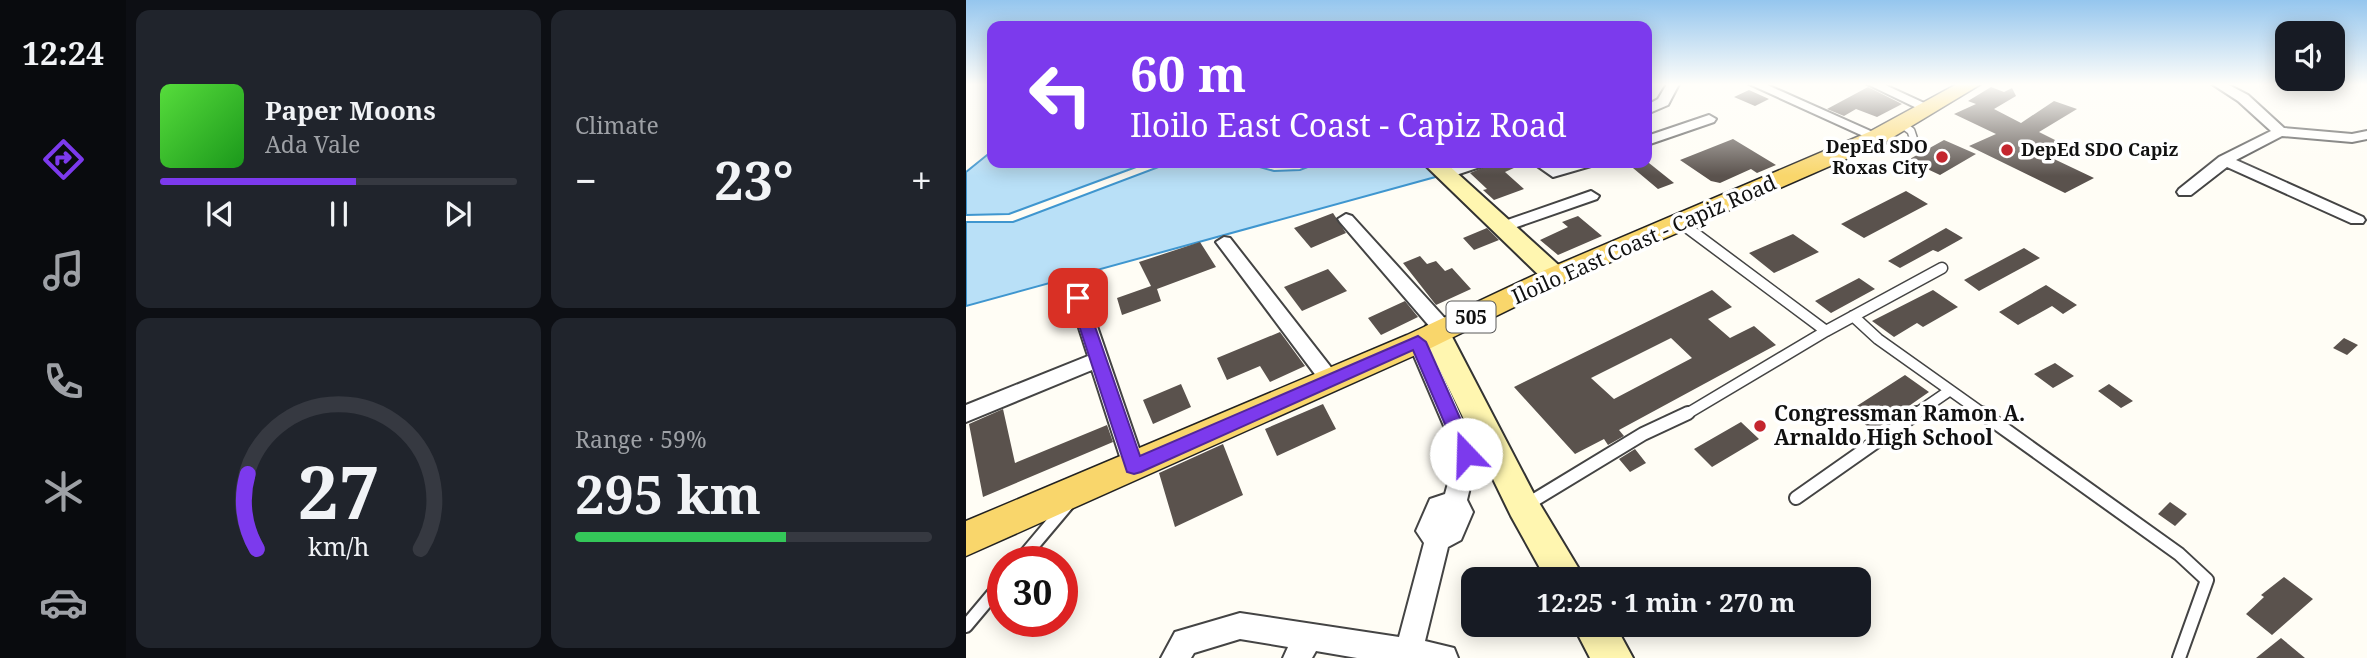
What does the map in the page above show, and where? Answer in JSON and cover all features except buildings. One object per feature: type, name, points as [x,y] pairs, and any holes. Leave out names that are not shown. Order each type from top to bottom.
[{"type":"main road","name":"Iloilo East Coast - Capiz Road","points":[[966,539],[1433,335],[1555,276],[1881,135],[1916,115]]},
{"type":"street","points":[[1831,115],[1881,135]]},
{"type":"street","points":[[2261,115],[2280,132]]},
{"type":"street","points":[[1652,139],[1709,119]]},
{"type":"street","points":[[2185,192],[2239,150],[2280,132],[2352,138],[2367,135]]},
{"type":"street","points":[[2224,160],[2357,220]]},
{"type":"street","points":[[1441,168],[1555,276]]},
{"type":"street","points":[[1547,168],[1553,172],[1568,168]]},
{"type":"street","points":[[1504,226],[1591,196]]},
{"type":"street","points":[[1346,219],[1433,335],[1523,506],[1559,567]]},
{"type":"street","points":[[1224,242],[1330,380]]},
{"type":"street","points":[[1078,298],[1134,467]]},
{"type":"street","points":[[1408,655],[1437,540],[1428,531],[1438,506],[1455,501],[1466,454],[1433,335]]},
{"type":"street","points":[[966,414],[1098,360]]},
{"type":"street","points":[[1175,658],[1185,642],[1240,626],[1303,647],[1444,658]]},
{"type":"street","points":[[1600,637],[1613,658]]},
{"type":"lane","points":[[1681,223],[1826,331]]},
{"type":"lane","points":[[1523,506],[1643,434],[1682,417],[1826,331],[1942,268]]},
{"type":"lane","points":[[1853,316],[1878,339],[1949,391],[2179,554],[2207,580],[2179,658]]},
{"type":"lane","points":[[1796,498],[1949,391]]},
{"type":"lane","points":[[1032,546],[1078,491]]},
{"type":"lane","points":[[966,626],[987,601]]},
{"type":"water","points":[[987,155],[987,168],[1133,168],[1009,214],[966,215],[966,172]]},
{"type":"water","points":[[1156,168],[1263,168],[1274,171],[1305,168],[1429,168],[1439,176],[966,306],[966,222],[1013,222]]},
{"type":"place","name":"DepEd SDO Capiz","points":[[2007,150]]},
{"type":"place","name":"DepEd SDO Roxas City","points":[[1942,157]]},
{"type":"place","name":"Congressman Ramon A. Arnaldo High School","points":[[1760,426]]},
{"type":"route","points":[[1078,298],[1134,467],[1418,342],[1460,434],[1466,454]]}]
